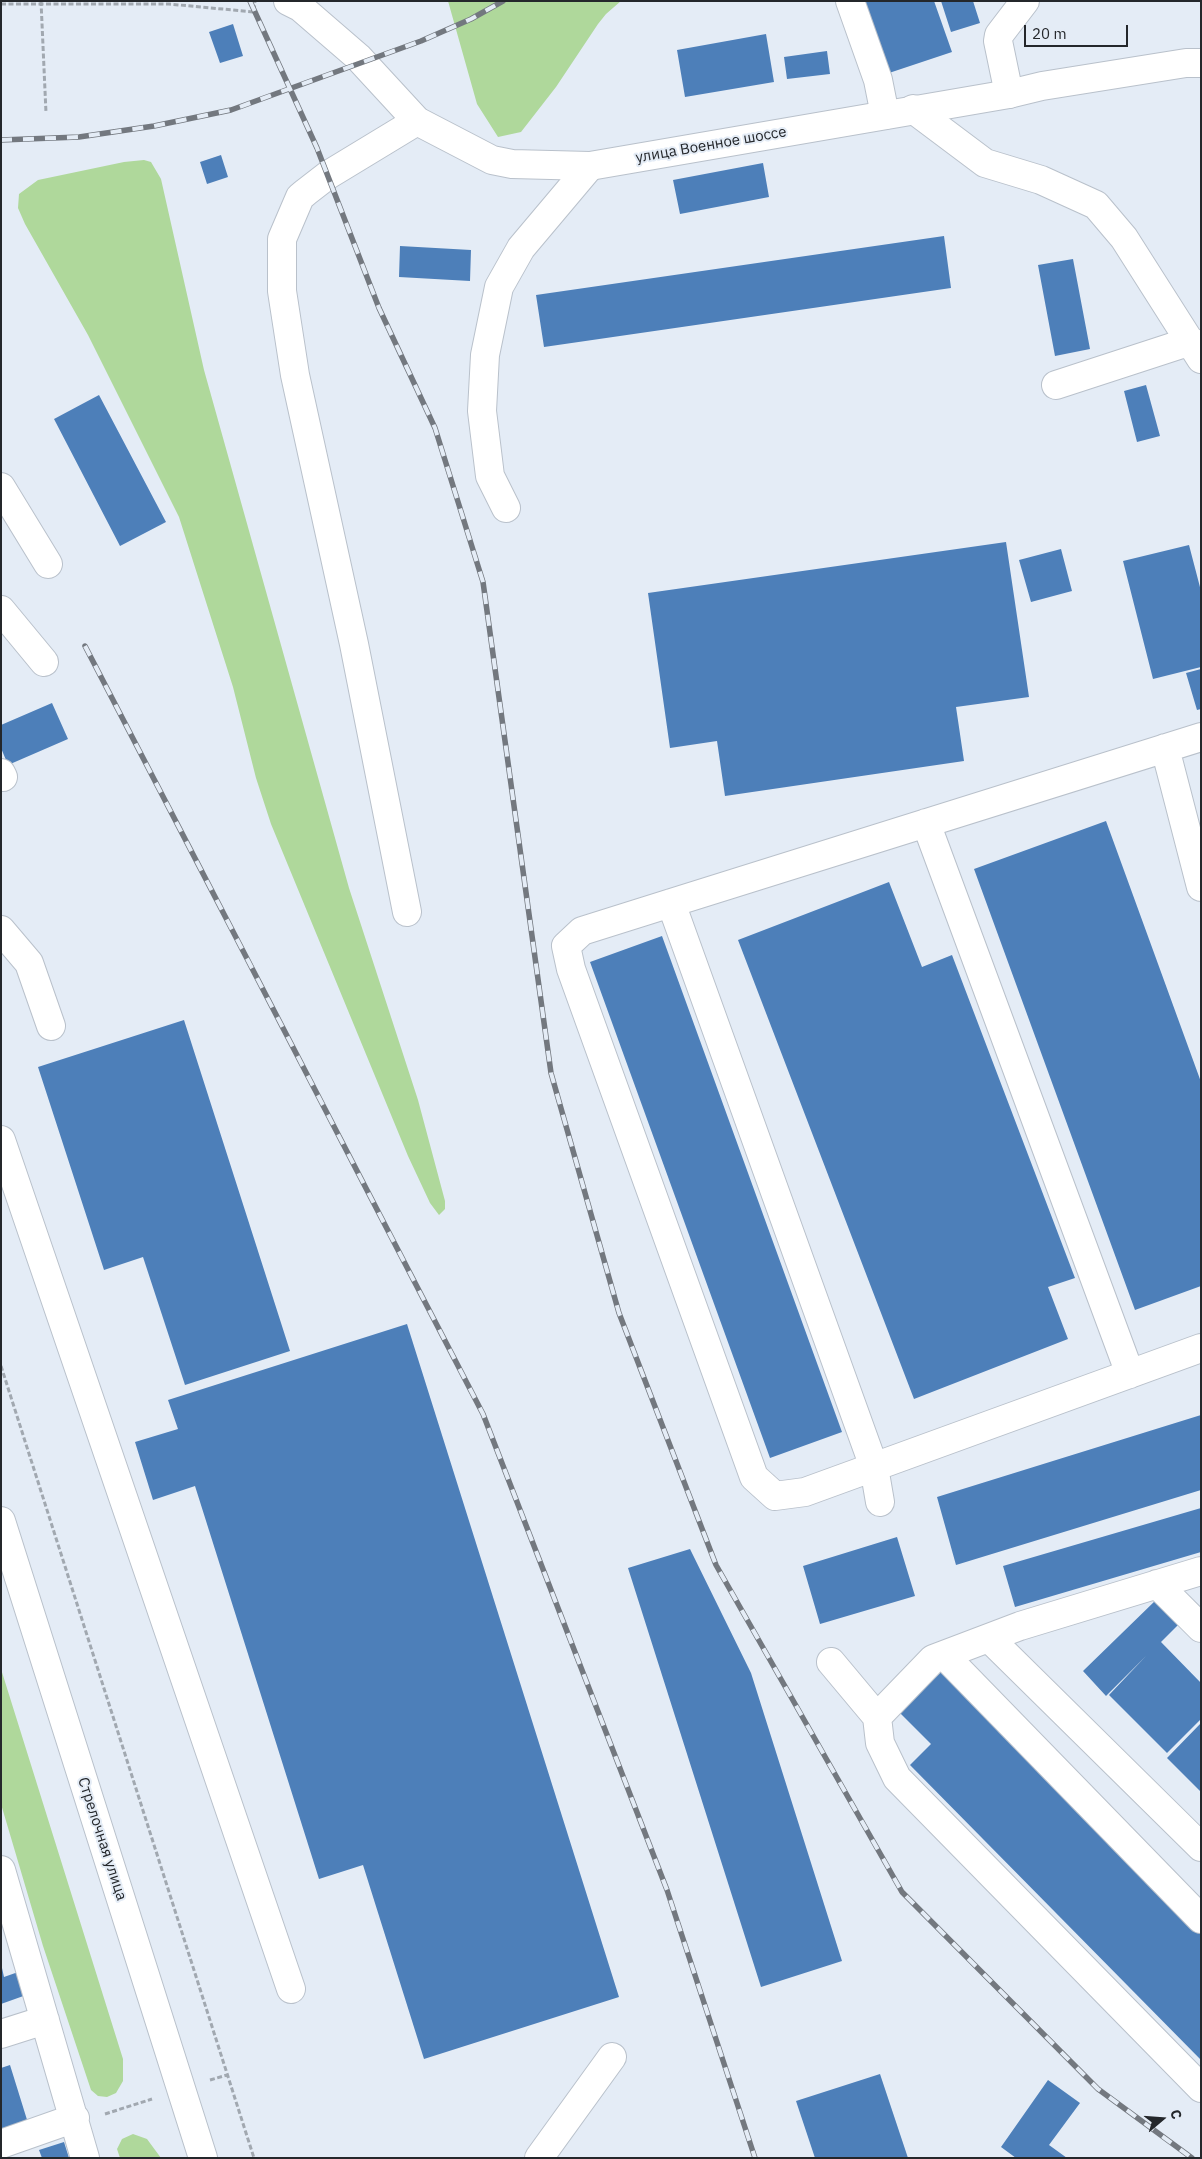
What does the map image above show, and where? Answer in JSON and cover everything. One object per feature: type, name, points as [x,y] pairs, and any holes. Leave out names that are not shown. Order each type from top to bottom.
[{"type":"main road","points":[[850,1],[878,80],[885,115]]},
{"type":"main road","points":[[1009,94],[998,41],[999,35],[1026,1]]},
{"type":"main road","name":"улица Военное шоссе","points":[[298,3],[358,57],[417,121],[492,160],[512,164],[590,166],[1009,94],[1042,86],[1196,61]]},
{"type":"main road","points":[[913,109],[985,163],[1042,180],[1096,205],[1124,238],[1196,350],[1056,385]]},
{"type":"main road","points":[[407,912],[354,644],[296,374],[282,291],[282,239],[300,197],[328,175],[417,121]]},
{"type":"main road","points":[[506,508],[490,476],[482,411],[484,355],[499,287],[521,248],[590,166]]},
{"type":"main road","points":[[1,487],[48,564]]},
{"type":"main road","points":[[1,610],[44,662]]},
{"type":"main road","points":[[1201,737],[582,931],[566,946],[571,969],[754,1477],[775,1496],[804,1492],[1201,1348]]},
{"type":"main road","points":[[1164,748],[1201,886]]},
{"type":"main road","points":[[926,823],[1130,1374]]},
{"type":"main road","points":[[671,903],[874,1467],[880,1502]]},
{"type":"main road","points":[[1,930],[29,963],[51,1026]]},
{"type":"main road","points":[[1,1140],[291,1989]]},
{"type":"main road","name":"Стрелочная улица","points":[[1,1521],[202,2158]]},
{"type":"main road","points":[[876,1717],[932,1659],[1020,1626],[1201,1572]]},
{"type":"main road","points":[[1158,1584],[1201,1628]]},
{"type":"main road","points":[[989,1638],[1201,1847]]},
{"type":"main road","points":[[944,1655],[1201,1919]]},
{"type":"main road","points":[[831,1662],[876,1717],[880,1743],[897,1778],[1201,2088]]},
{"type":"main road","points":[[1,1870],[75,2118],[85,2158]]},
{"type":"main road","points":[[1,2034],[45,2020]]},
{"type":"main road","points":[[539,2158],[612,2057]]},
{"type":"main road","points":[[1,2144],[75,2118]]},
{"type":"path","points":[[1,4],[169,4],[254,12],[255,1]]},
{"type":"path","points":[[41,3],[46,113]]},
{"type":"path","points":[[1,1366],[254,2158]]},
{"type":"path","points":[[114,2111],[152,2099]]},
{"type":"green space","points":[[448,1],[621,1],[598,24],[556,87],[521,132],[498,137],[477,104]]},
{"type":"green space","points":[[144,160],[151,162],[161,179],[204,370],[349,888],[418,1100],[445,1201],[445,1209],[439,1215],[430,1203],[408,1156],[271,824],[256,778],[233,687],[179,517],[88,335],[25,224],[18,208],[19,194],[38,180],[124,162]]},
{"type":"green space","points":[[1,1669],[123,2059],[123,2081],[116,2093],[107,2097],[98,2096],[91,2090],[43,1946],[1,1804]]},
{"type":"green space","points":[[133,2134],[147,2139],[161,2158],[120,2158],[117,2149],[122,2139]]},
{"type":"building","points":[[861,1],[934,1],[952,52],[886,74]]},
{"type":"building","points":[[941,1],[973,1],[980,23],[951,32]]},
{"type":"building","points":[[233,24],[243,56],[220,63],[209,32]]},
{"type":"building","points":[[766,34],[774,82],[685,97],[677,50]]},
{"type":"building","points":[[827,51],[830,74],[787,79],[784,57]]},
{"type":"building","points":[[221,155],[228,177],[207,184],[200,162]]},
{"type":"building","points":[[763,163],[769,197],[680,214],[673,180]]},
{"type":"building","points":[[944,236],[951,288],[544,347],[536,295]]},
{"type":"building","points":[[400,246],[471,250],[470,281],[399,277]]},
{"type":"building","points":[[1073,259],[1090,349],[1055,356],[1038,265]]},
{"type":"building","points":[[1146,385],[1160,436],[1137,442],[1124,391]]},
{"type":"building","points":[[99,395],[166,522],[120,546],[54,419]]},
{"type":"building","points":[[1006,542],[1029,697],[956,707],[964,761],[725,796],[717,741],[670,748],[648,593]]},
{"type":"building","points":[[1189,545],[1201,591],[1201,667],[1153,679],[1123,561]]},
{"type":"building","points":[[1061,549],[1072,591],[1031,602],[1019,560]]},
{"type":"building","points":[[1201,669],[1201,709],[1197,710],[1186,673]]},
{"type":"building","points":[[52,703],[68,739],[8,765],[1,748],[1,725]]},
{"type":"building","points":[[1106,821],[1201,1082],[1201,1286],[1135,1310],[974,869]]},
{"type":"building","points":[[889,882],[922,967],[952,955],[1075,1278],[1048,1287],[1068,1339],[914,1399],[738,940]]},
{"type":"building","points":[[662,936],[842,1432],[770,1458],[590,962]]},
{"type":"building","points":[[184,1020],[290,1351],[185,1385],[143,1257],[104,1270],[38,1067]]},
{"type":"building","points":[[407,1324],[619,1997],[424,2059],[363,1865],[319,1879],[195,1486],[153,1500],[135,1442],[178,1429],[168,1400]]},
{"type":"building","points":[[1201,1415],[1201,1490],[956,1565],[937,1497]]},
{"type":"building","points":[[1201,1508],[1201,1552],[1015,1607],[1003,1566]]},
{"type":"building","points":[[897,1537],[915,1596],[820,1624],[803,1566]]},
{"type":"building","points":[[690,1549],[751,1673],[842,1961],[761,1987],[628,1568]]},
{"type":"building","points":[[1157,1599],[1180,1623],[1161,1642],[1201,1683],[1201,1719],[1167,1753],[1109,1695],[1146,1656],[1106,1696],[1083,1671]]},
{"type":"building","points":[[942,1671],[1201,1934],[1201,2060],[910,1765],[931,1744],[900,1713]]},
{"type":"building","points":[[1201,1723],[1201,1792],[1167,1758]]},
{"type":"building","points":[[2,1968],[4,1977],[21,1971],[29,1994],[1,2004]]},
{"type":"building","points":[[10,2065],[28,2123],[1,2131],[1,2068]]},
{"type":"building","points":[[880,2074],[908,2158],[815,2158],[796,2101]]},
{"type":"building","points":[[1048,2080],[1080,2103],[1049,2145],[1067,2158],[1016,2158],[1001,2147]]},
{"type":"building","points":[[64,2142],[69,2158],[42,2158],[39,2150]]},
{"type":"railway","points":[[250,1],[317,148],[379,308],[435,428],[483,582],[551,1073],[619,1313],[716,1565],[902,1892],[1098,2089],[1192,2158]]},
{"type":"railway","points":[[1,140],[79,137],[154,126],[231,110],[421,41],[471,19],[503,1]]},
{"type":"railway","points":[[85,646],[483,1414],[667,1890],[755,2158]]}]
